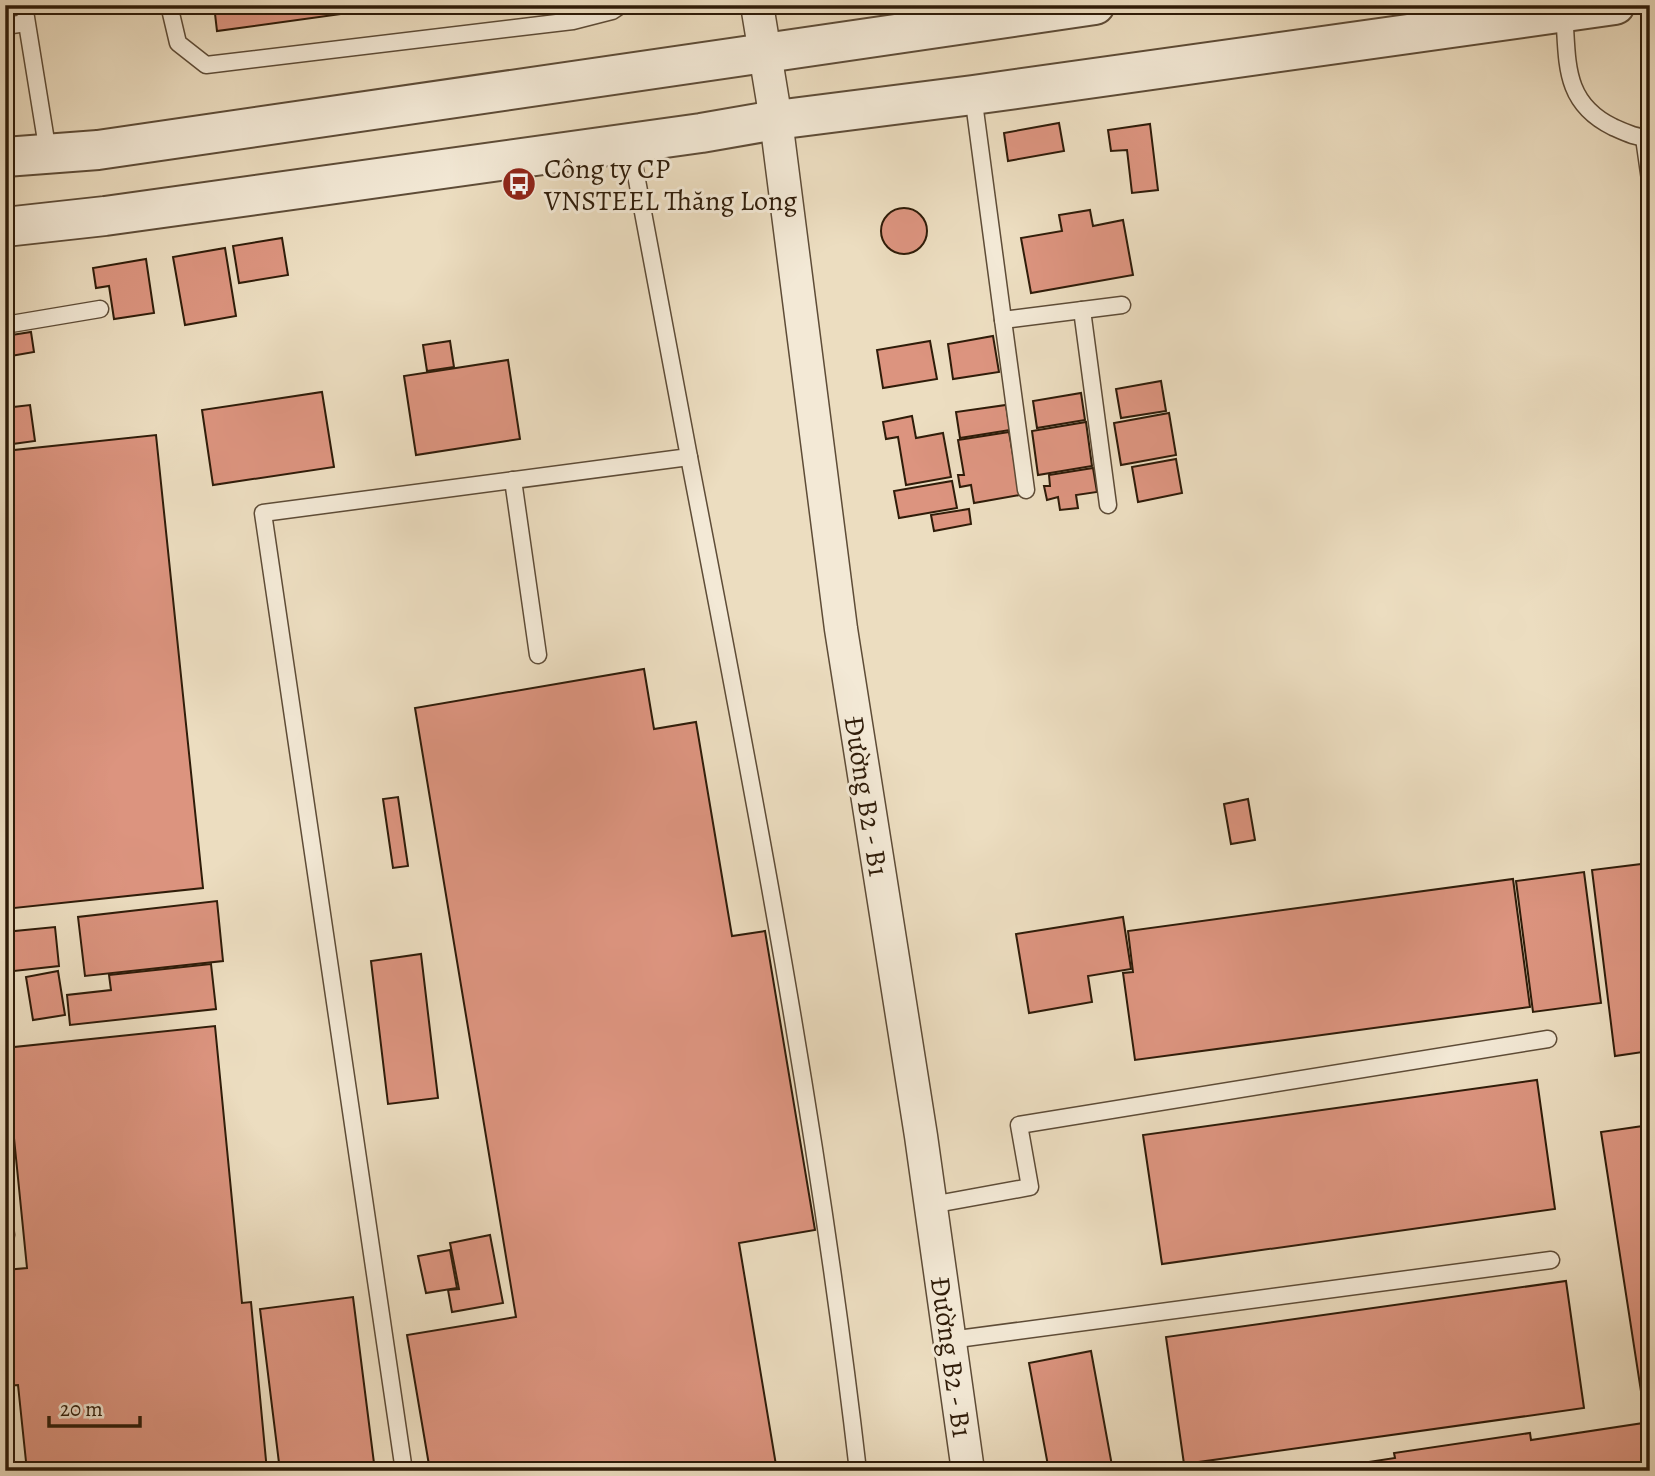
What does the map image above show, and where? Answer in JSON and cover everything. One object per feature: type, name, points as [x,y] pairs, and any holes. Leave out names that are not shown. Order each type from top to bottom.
[{"type":"street","name":"Đường B2 - B1","points":[[757,5],[776,120],[841,629],[931,1205],[968,1471]]},
{"type":"street","points":[[5,157],[98,150],[764,54],[970,14],[1095,5]]},
{"type":"street","points":[[5,227],[105,216],[776,120],[974,95],[1615,5]]},
{"type":"lane","points":[[24,5],[48,153]]},
{"type":"lane","points":[[169,5],[178,43],[206,65],[573,21],[612,11],[621,5]]},
{"type":"lane","points":[[1564,12],[1570,74],[1578,99],[1601,121],[1647,137],[1650,180]]},
{"type":"lane","points":[[5,26],[26,23]]},
{"type":"lane","points":[[974,95],[1026,490]]},
{"type":"lane","points":[[630,143],[760,824],[840,1312],[858,1471]]},
{"type":"lane","points":[[1003,320],[1122,305]]},
{"type":"lane","points":[[5,325],[100,309]]},
{"type":"lane","points":[[1082,310],[1108,505]]},
{"type":"lane","points":[[404,1471],[262,513],[689,457]]},
{"type":"lane","points":[[513,480],[538,655]]},
{"type":"lane","points":[[931,1205],[1030,1187],[1019,1125],[1548,1040]]},
{"type":"lane","points":[[5,1228],[6,1235]]},
{"type":"lane","points":[[950,1340],[1551,1260]]},
{"type":"building","points":[[214,5],[406,5],[217,31]]},
{"type":"building","points":[[1059,123],[1064,151],[1008,161],[1004,133]]},
{"type":"building","points":[[1150,124],[1158,190],[1132,193],[1127,150],[1111,151],[1108,130]]},
{"type":"building","points":[[904,208],[920,215],[927,231],[920,247],[904,254],[888,247],[881,231],[888,215]]},
{"type":"building","points":[[1090,210],[1093,226],[1123,220],[1133,275],[1031,293],[1021,238],[1062,231],[1059,215]]},
{"type":"building","points":[[282,238],[288,275],[239,283],[233,246]]},
{"type":"building","points":[[225,248],[236,316],[185,325],[173,257]]},
{"type":"building","points":[[146,259],[154,313],[114,319],[109,286],[96,288],[93,268]]},
{"type":"building","points":[[31,332],[34,352],[5,357],[5,336]]},
{"type":"building","points":[[993,336],[999,372],[953,379],[948,344]]},
{"type":"building","points":[[450,341],[454,367],[427,371],[423,345]]},
{"type":"building","points":[[930,341],[937,379],[883,388],[877,350]]},
{"type":"building","points":[[508,360],[520,439],[416,455],[404,376]]},
{"type":"building","points":[[1161,381],[1166,411],[1121,418],[1116,389]]},
{"type":"building","points":[[322,392],[334,467],[213,485],[202,410]]},
{"type":"building","points":[[1081,393],[1085,420],[1037,428],[1033,401]]},
{"type":"building","points":[[30,405],[35,441],[5,445],[5,408]]},
{"type":"building","points":[[1006,405],[1010,430],[960,438],[956,412]]},
{"type":"building","points":[[1169,413],[1176,455],[1121,465],[1114,423]]},
{"type":"building","points":[[912,416],[916,438],[943,433],[951,477],[906,485],[898,437],[886,439],[883,422]]},
{"type":"building","points":[[1086,422],[1092,466],[1038,475],[1032,431]]},
{"type":"building","points":[[1009,432],[1020,495],[974,503],[971,485],[960,487],[958,475],[964,475],[958,440]]},
{"type":"building","points":[[156,435],[203,888],[5,909],[5,451]]},
{"type":"building","points":[[1176,459],[1182,493],[1138,502],[1132,467]]},
{"type":"building","points":[[1093,468],[1097,492],[1076,495],[1078,508],[1060,510],[1058,497],[1047,500],[1044,486],[1050,486],[1049,475]]},
{"type":"building","points":[[952,481],[957,508],[899,518],[894,491]]},
{"type":"building","points":[[969,509],[971,524],[934,531],[931,515]]},
{"type":"building","points":[[644,669],[654,729],[696,722],[732,936],[765,931],[815,1230],[739,1243],[777,1471],[430,1471],[407,1335],[516,1317],[415,708]]},
{"type":"building","points":[[398,797],[408,866],[393,868],[383,799]]},
{"type":"building","points":[[1248,799],[1255,840],[1231,844],[1224,804]]},
{"type":"building","points":[[1650,863],[1650,1051],[1615,1056],[1592,870]]},
{"type":"building","points":[[1584,872],[1601,1003],[1533,1012],[1516,881]]},
{"type":"building","points":[[1513,879],[1530,1007],[1135,1060],[1123,973],[1133,972],[1128,931]]},
{"type":"building","points":[[217,901],[223,961],[85,976],[78,917]]},
{"type":"building","points":[[1123,917],[1131,969],[1088,976],[1092,1002],[1029,1013],[1016,934]]},
{"type":"building","points":[[55,927],[59,966],[5,972],[5,932]]},
{"type":"building","points":[[421,954],[438,1098],[388,1104],[371,961]]},
{"type":"building","points":[[211,964],[216,1009],[70,1025],[67,995],[111,990],[109,975]]},
{"type":"building","points":[[58,971],[65,1015],[33,1020],[26,977]]},
{"type":"building","points":[[215,1026],[242,1303],[251,1302],[267,1471],[27,1471],[18,1385],[5,1386],[5,1270],[27,1268],[5,1048]]},
{"type":"building","points":[[1537,1080],[1555,1209],[1162,1264],[1143,1135]]},
{"type":"building","points":[[1650,1125],[1650,1397],[1642,1398],[1601,1132]]},
{"type":"building","points":[[490,1235],[503,1303],[452,1312],[448,1290],[459,1289],[450,1243]]},
{"type":"building","points":[[450,1250],[457,1288],[426,1293],[418,1256]]},
{"type":"building","points":[[1566,1281],[1584,1408],[1184,1464],[1166,1337]]},
{"type":"building","points":[[353,1297],[375,1471],[280,1471],[260,1309]]},
{"type":"building","points":[[1091,1351],[1113,1471],[1049,1471],[1029,1363]]},
{"type":"building","points":[[1650,1422],[1650,1471],[1310,1471],[1395,1458],[1394,1453],[1530,1433],[1531,1440]]},
{"type":"place","name":"Công ty CP VNSTEEL Thăng Long","points":[[519,184]]}]
